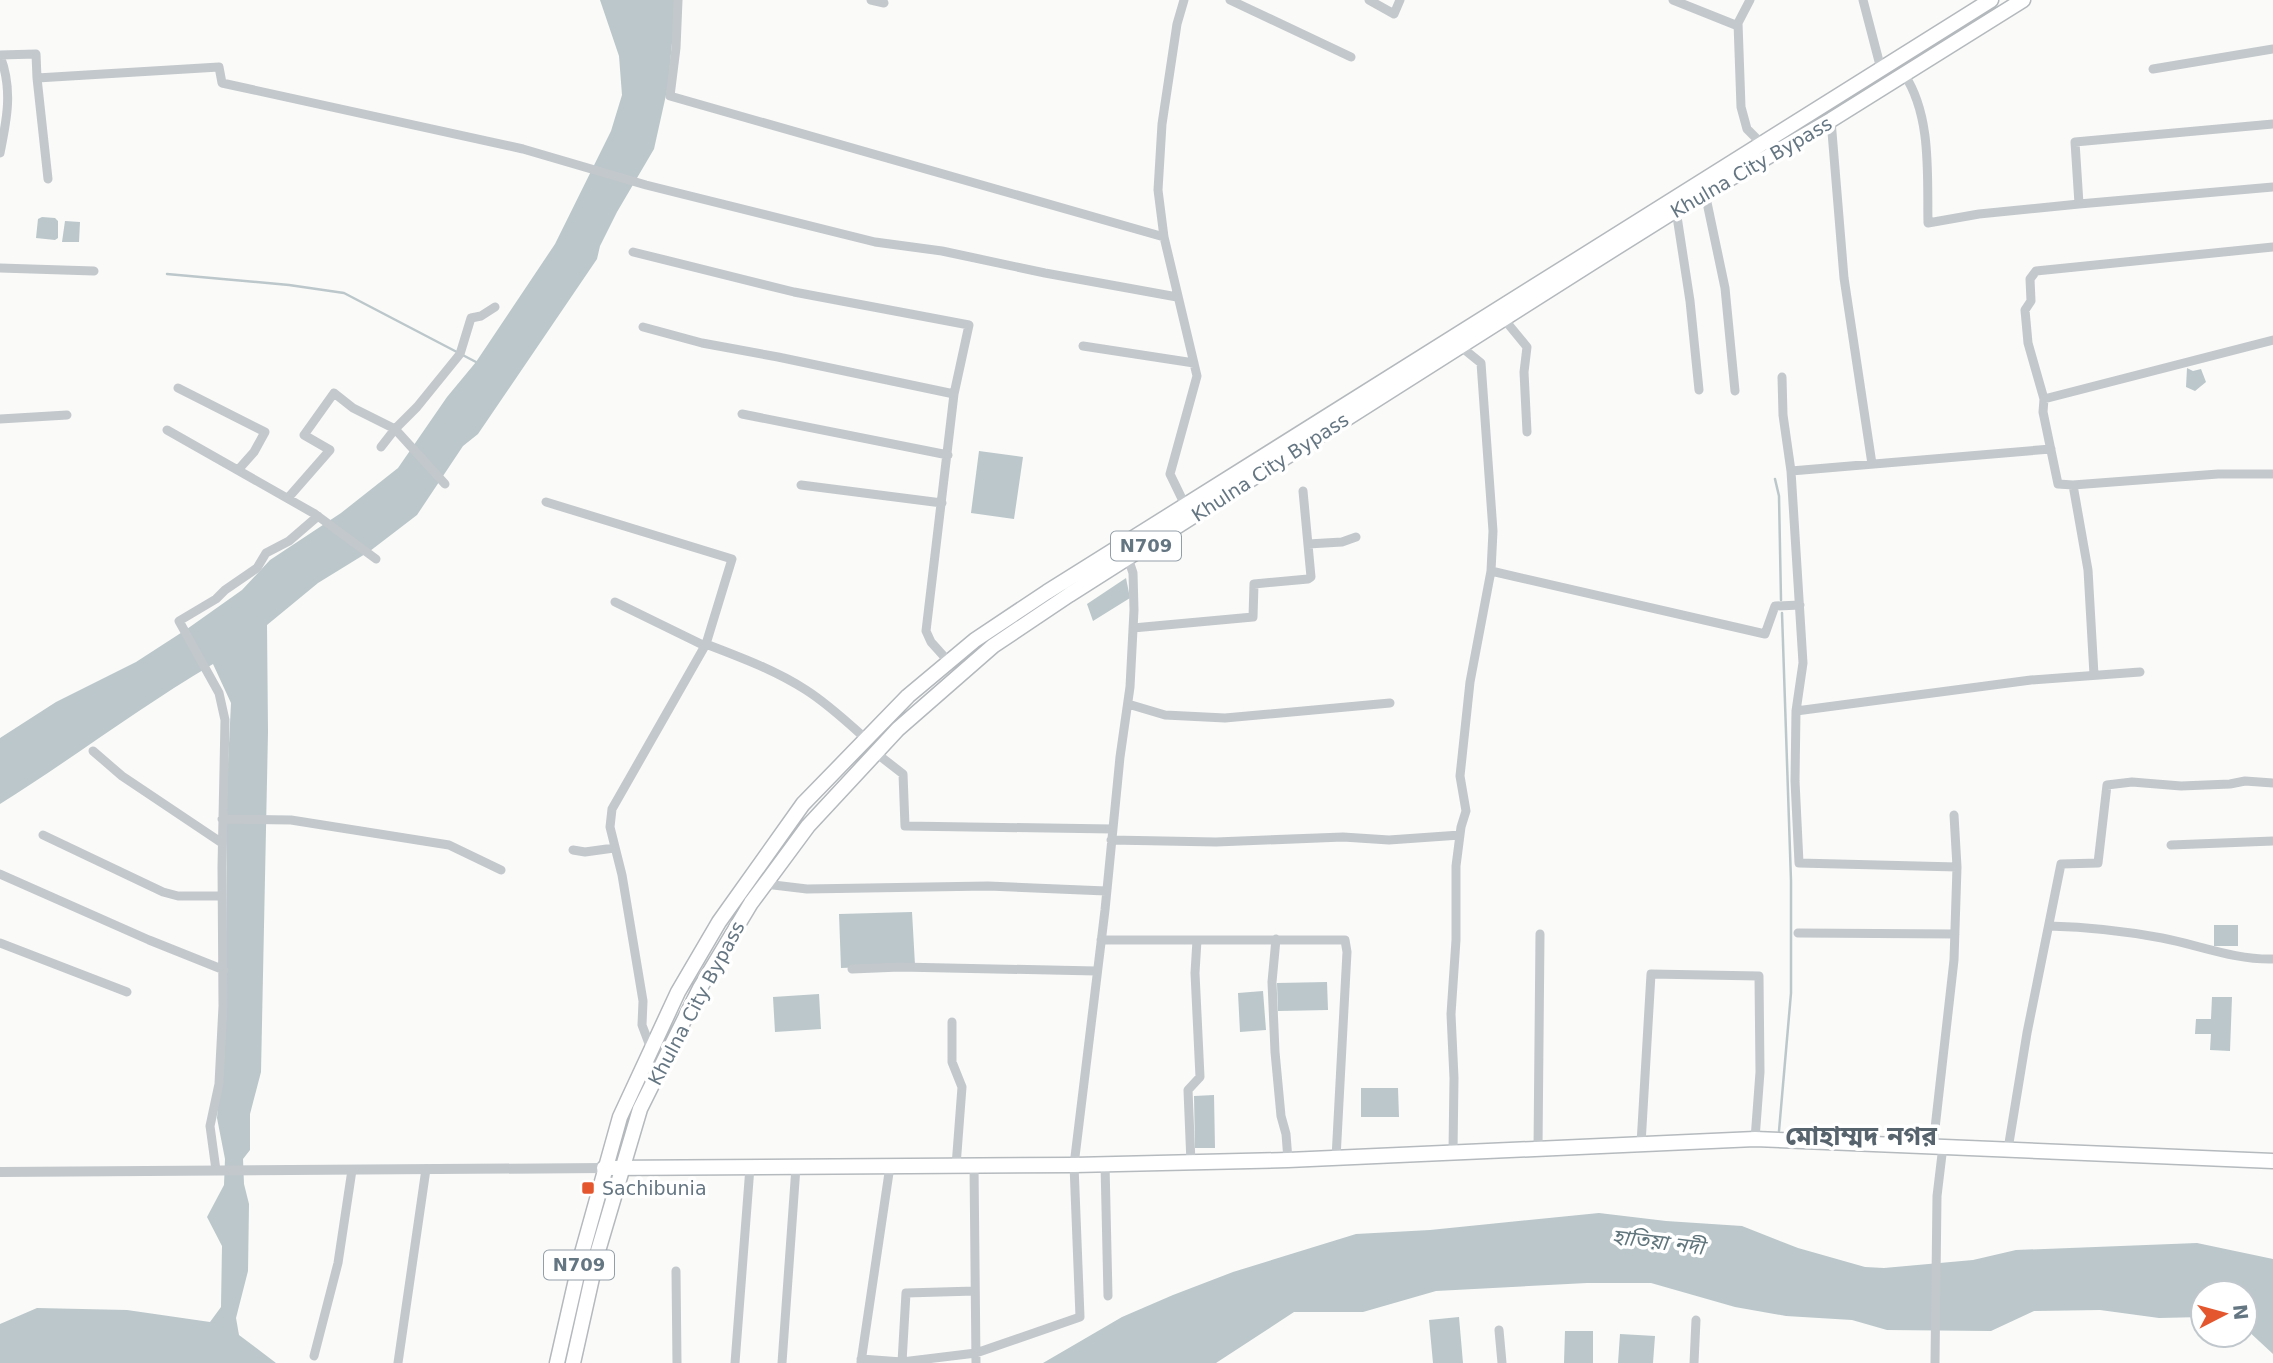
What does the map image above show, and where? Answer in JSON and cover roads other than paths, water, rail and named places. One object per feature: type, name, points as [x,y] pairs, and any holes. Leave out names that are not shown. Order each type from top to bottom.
[{"type":"main road","name":"Khulna City Bypass","points":[[557,1363],[604,1168],[620,1117],[678,992],[719,922],[803,804],[908,696],[975,640],[1047,592],[1991,0]]},
{"type":"main road","name":"Khulna City Bypass","points":[[573,1363],[598,1251],[640,1109],[700,988],[751,903],[807,827],[898,729],[993,646],[1128,558],[1676,210],[1831,120],[2023,0]]},
{"type":"main road","points":[[604,1168],[1191,1163],[1755,1139],[2273,1161]]},
{"type":"street","points":[[678,0],[670,96],[1164,237]]},
{"type":"street","points":[[871,0],[884,3]]},
{"type":"street","points":[[1184,0],[1177,24],[1162,124],[1158,191],[1164,237],[1197,376],[1170,474],[1185,505]]},
{"type":"street","points":[[1230,0],[1351,57]]},
{"type":"street","points":[[1369,0],[1394,14],[1400,0]]},
{"type":"street","points":[[1673,0],[1738,26]]},
{"type":"street","points":[[1751,0],[1738,26],[1741,107],[1747,129],[1762,144]]},
{"type":"street","points":[[1863,0],[1881,69]]},
{"type":"street","points":[[2153,69],[2273,49]]},
{"type":"street","points":[[0,153],[9,104],[5,69],[0,55],[37,54],[37,78],[48,179]]},
{"type":"street","points":[[37,78],[219,67],[222,83],[523,149],[646,185],[875,242],[942,251],[1177,297]]},
{"type":"street","points":[[1903,74],[1912,86],[1922,121],[1928,223],[1979,214],[2273,187]]},
{"type":"street","points":[[1831,120],[1844,278],[1872,464]]},
{"type":"street","points":[[2079,204],[2075,142],[2273,124]]},
{"type":"street","points":[[1705,193],[1725,288],[1735,391]]},
{"type":"street","points":[[1676,210],[1690,301],[1699,390]]},
{"type":"street","points":[[2273,247],[2036,271],[2030,279],[2031,301],[2025,310],[2028,343],[2044,399],[2043,412],[2058,484],[2218,474],[2273,474]]},
{"type":"street","points":[[633,252],[794,292],[969,325],[954,394],[926,631],[931,642],[949,662]]},
{"type":"street","points":[[0,268],[94,271]]},
{"type":"street","points":[[381,447],[460,354],[471,318],[481,316],[495,307]]},
{"type":"street","points":[[1504,319],[1527,347],[1524,372],[1527,432]]},
{"type":"street","points":[[643,327],[702,343],[778,356],[954,394]]},
{"type":"street","points":[[2044,399],[2273,340]]},
{"type":"street","points":[[1083,346],[1194,362]]},
{"type":"street","points":[[1453,1151],[1451,1014],[1456,940],[1456,866],[1466,811],[1460,776],[1469,695],[1491,571],[1493,531],[1480,363],[1460,346]]},
{"type":"street","points":[[1782,376],[1803,663],[1796,711],[1795,781],[1799,863],[1957,867]]},
{"type":"street","points":[[177,388],[265,432],[254,452],[238,470]]},
{"type":"street","points":[[288,498],[330,450],[304,435],[334,393],[353,408],[395,429],[444,482]]},
{"type":"street","points":[[742,414],[947,455]]},
{"type":"street","points":[[0,419],[67,415]]},
{"type":"street","points":[[167,430],[201,452],[321,518],[374,557]]},
{"type":"street","points":[[1790,471],[2051,449]]},
{"type":"street","points":[[801,485],[942,503]]},
{"type":"street","points":[[2073,485],[2088,570],[2094,675]]},
{"type":"street","points":[[1133,628],[1253,617],[1254,584],[1311,577],[1303,491]]},
{"type":"street","points":[[546,502],[732,559],[705,645],[612,809],[610,827],[622,875],[643,1000],[642,1026],[651,1049]]},
{"type":"street","points":[[219,1170],[210,1126],[219,1084],[223,970],[225,720],[219,693],[179,621],[216,599],[257,568],[265,553],[289,541],[321,518]]},
{"type":"street","points":[[1308,544],[1342,542],[1356,537]]},
{"type":"street","points":[[890,1166],[861,1361],[976,1358],[1080,1317],[1074,1165],[1128,704],[1133,573],[1128,558]]},
{"type":"street","points":[[1491,571],[1765,634],[1775,606],[1800,605]]},
{"type":"street","points":[[615,602],[705,645],[763,666],[805,689],[832,708],[866,739]]},
{"type":"street","points":[[1796,711],[2031,680],[2140,672]]},
{"type":"street","points":[[1128,704],[1165,715],[1225,718],[1390,703]]},
{"type":"street","points":[[93,751],[122,776],[222,843]]},
{"type":"street","points":[[876,753],[903,774],[905,825],[1112,834],[1216,842],[1343,837],[1390,840],[1460,835]]},
{"type":"street","points":[[2008,1149],[2026,1033],[2061,864],[2098,863],[2107,785],[2132,782],[2181,786],[2245,781],[2273,783]]},
{"type":"street","points":[[1935,1363],[1938,1146],[1955,934],[1957,867],[1954,815]]},
{"type":"street","points":[[224,819],[270,818],[325,824],[449,845],[501,870]]},
{"type":"street","points":[[43,835],[163,892],[178,897],[222,896]]},
{"type":"street","points":[[2171,845],[2273,841]]},
{"type":"street","points":[[573,850],[585,852],[614,848]]},
{"type":"street","points":[[0,874],[223,970]]},
{"type":"street","points":[[765,884],[807,889],[988,886],[1106,891]]},
{"type":"street","points":[[2049,926],[2080,927],[2163,938],[2201,949],[2273,959]]},
{"type":"street","points":[[1798,933],[1955,934]]},
{"type":"street","points":[[1538,1148],[1540,934]]},
{"type":"street","points":[[1276,939],[1272,982],[1275,1052],[1288,1160]]},
{"type":"street","points":[[1101,940],[1345,940],[1347,952],[1336,1158]]},
{"type":"street","points":[[1191,1163],[1188,1090],[1200,1077],[1195,973],[1197,940]]},
{"type":"street","points":[[0,943],[127,992]]},
{"type":"street","points":[[852,970],[901,967],[1096,971]]},
{"type":"street","points":[[1641,1144],[1651,974],[1759,976],[1760,1072],[1755,1139]]},
{"type":"street","points":[[952,1022],[952,1062],[962,1087],[956,1166]]},
{"type":"street","points":[[1105,1164],[1108,1296]]},
{"type":"street","points":[[974,1166],[976,1358]]},
{"type":"street","points":[[735,1363],[750,1167]]},
{"type":"street","points":[[782,1363],[796,1167]]},
{"type":"street","points":[[0,1172],[604,1168]]},
{"type":"street","points":[[398,1363],[426,1169]]},
{"type":"street","points":[[314,1356],[338,1263],[352,1170]]},
{"type":"street","points":[[676,1271],[677,1363]]},
{"type":"street","points":[[902,1362],[906,1293],[975,1291]]},
{"type":"street","points":[[1694,1363],[1696,1320]]},
{"type":"street","points":[[1499,1330],[1502,1363]]},
{"type":"water","points":[[600,0],[676,0],[668,86],[654,149],[617,212],[600,246],[597,259],[478,434],[463,446],[417,515],[370,551],[318,583],[267,625],[268,732],[261,1072],[250,1114],[250,1150],[243,1159],[244,1184],[249,1204],[248,1271],[236,1318],[239,1335],[276,1363],[0,1363],[0,1324],[37,1308],[127,1310],[210,1322],[221,1307],[222,1246],[207,1217],[224,1185],[225,1159],[217,1118],[226,1005],[227,785],[231,703],[213,664],[0,804],[0,738],[56,702],[136,662],[187,629],[242,590],[270,560],[341,513],[398,468],[447,397],[476,362],[555,244],[611,131],[622,95],[619,56]]},
{"type":"water","points":[[55,218],[58,221],[58,238],[55,240],[36,238],[38,219]]},
{"type":"water","points":[[65,221],[80,222],[79,242],[62,242]]},
{"type":"water","points":[[2187,368],[2193,371],[2201,369],[2206,382],[2195,391],[2186,387]]},
{"type":"water","points":[[979,451],[1023,457],[1014,519],[971,513]]},
{"type":"water","points":[[1126,578],[1130,598],[1093,621],[1087,604]]},
{"type":"water","points":[[912,912],[915,965],[841,968],[839,914]]},
{"type":"water","points":[[2214,925],[2238,925],[2238,946],[2214,946]]},
{"type":"water","points":[[1327,982],[1328,1010],[1278,1011],[1277,983]]},
{"type":"water","points":[[1263,991],[1266,1030],[1240,1032],[1238,993]]},
{"type":"water","points":[[819,994],[821,1029],[775,1032],[773,997]]},
{"type":"water","points":[[2212,997],[2232,997],[2230,1051],[2210,1050],[2211,1034],[2195,1034],[2196,1019],[2211,1019]]},
{"type":"water","points":[[1361,1088],[1398,1088],[1399,1117],[1361,1117]]},
{"type":"water","points":[[1214,1095],[1215,1148],[1195,1148],[1194,1096]]},
{"type":"water","name":"হাতিয়া নদী","points":[[1599,1213],[1742,1226],[1798,1248],[1865,1267],[1884,1268],[1973,1260],[2016,1250],[2197,1243],[2273,1259],[2273,1354],[2259,1341],[2259,1279],[2189,1279],[2189,1317],[2159,1318],[2100,1310],[2034,1311],[1991,1331],[1887,1330],[1852,1320],[1786,1316],[1735,1307],[1651,1283],[1587,1283],[1436,1291],[1363,1312],[1294,1312],[1216,1363],[1043,1363],[1122,1317],[1233,1272],[1356,1234],[1430,1230]]},
{"type":"water","points":[[1459,1317],[1463,1363],[1433,1363],[1429,1320]]},
{"type":"water","points":[[1565,1331],[1593,1331],[1593,1363],[1564,1363]]},
{"type":"water","points":[[1620,1334],[1655,1336],[1653,1363],[1618,1363]]},
{"type":"waterway","points":[[167,274],[344,293],[476,362]]},
{"type":"waterway","points":[[1775,479],[1779,496],[1781,600]]},
{"type":"waterway","points":[[1779,1131],[1791,993],[1791,881],[1782,613]]},
{"type":"place","name":"Sachibunia","points":[[588,1188]]},
{"type":"district","name":"মোহাম্মদ নগর","points":[[1861,1136]]}]
